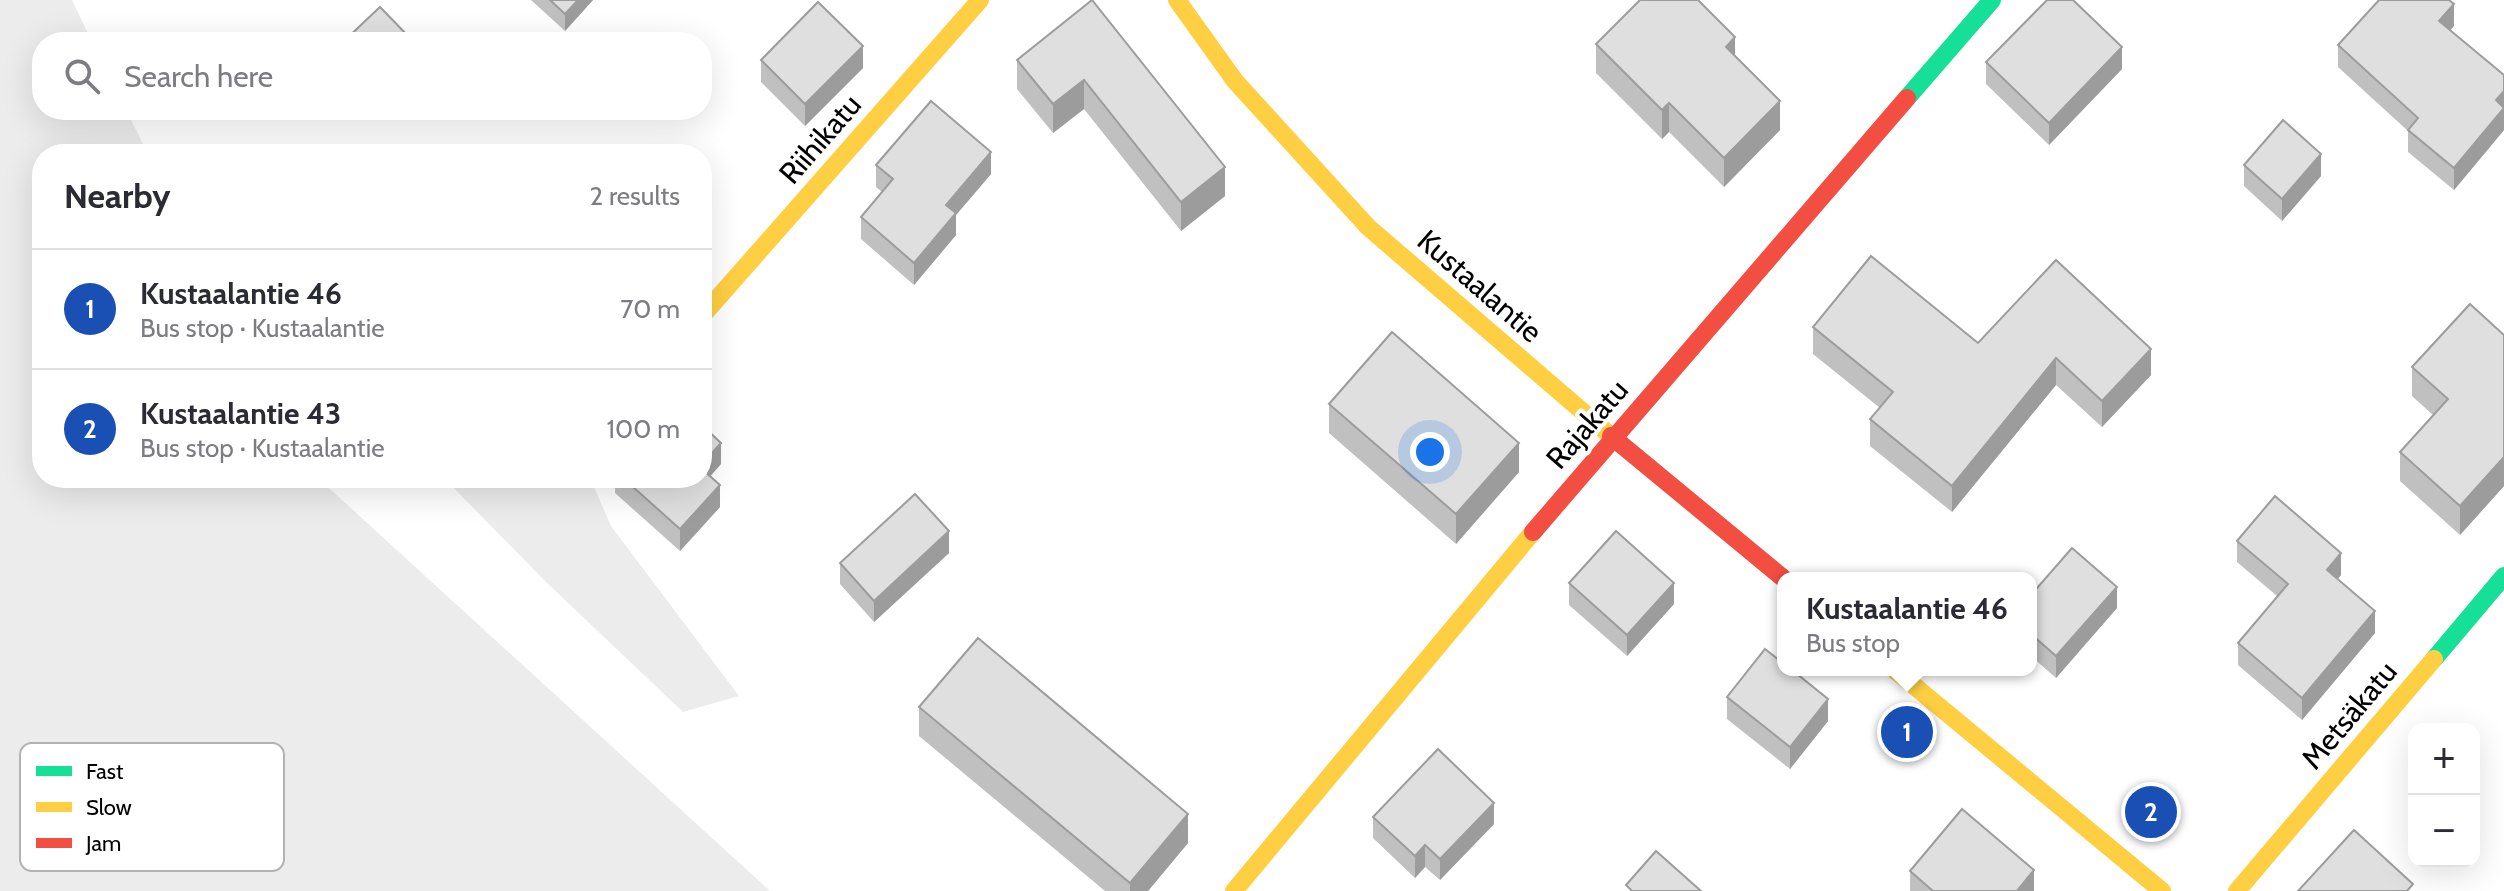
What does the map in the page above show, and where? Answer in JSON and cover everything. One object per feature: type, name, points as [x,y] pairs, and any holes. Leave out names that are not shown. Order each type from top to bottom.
[{"type":"street","name":"Riihikatu","points":[[712,305],[980,0]]},
{"type":"street","name":"Kustaalantie","points":[[1177,0],[1235,81],[1368,227],[1612,437],[1777,573]]},
{"type":"street","name":"Rajakatu","points":[[1234,891],[1612,437],[1992,0]]},
{"type":"street","name":"Metsäkatu","points":[[2237,891],[2504,576]]},
{"type":"street","points":[[1902,676],[2162,891]]},
{"type":"shaded area","points":[[0,0],[72,0],[87,32],[32,32],[32,120],[131,120],[143,144],[32,144],[32,488],[329,488],[770,891],[0,891]]},
{"type":"shaded area","points":[[454,488],[594,488],[611,526],[739,696],[683,712],[546,582]]},
{"type":"building","points":[[550,0],[578,0],[565,14]]},
{"type":"building","points":[[1092,0],[1225,167],[1181,202],[1084,80],[1053,104],[1017,60]]},
{"type":"building","points":[[1640,0],[1698,0],[1735,37],[1726,47],[1780,101],[1724,158],[1669,103],[1662,110],[1596,44]]},
{"type":"building","points":[[2047,0],[2073,0],[2122,47],[2049,123],[1986,62]]},
{"type":"building","points":[[2379,0],[2449,0],[2454,4],[2439,21],[2504,75],[2504,91],[2496,100],[2504,108],[2454,168],[2408,130],[2418,118],[2338,45]]},
{"type":"building","points":[[818,2],[863,46],[805,104],[761,60]]},
{"type":"building","points":[[380,7],[404,32],[354,32]]},
{"type":"building","points":[[931,101],[991,152],[946,205],[956,213],[914,263],[861,217],[893,179],[876,165]]},
{"type":"building","points":[[2283,120],[2321,154],[2282,199],[2244,165]]},
{"type":"building","points":[[1871,256],[1978,343],[2056,260],[2151,349],[2102,401],[2056,358],[1952,486],[1870,419],[1893,392],[1813,327]]},
{"type":"building","points":[[2470,304],[2504,335],[2504,457],[2460,506],[2400,452],[2448,399],[2412,367]]},
{"type":"building","points":[[1392,332],[1519,443],[1456,514],[1329,404]]},
{"type":"building","points":[[712,434],[721,443],[712,453]]},
{"type":"building","points":[[712,478],[720,485],[680,529],[634,488],[712,488]]},
{"type":"building","points":[[915,494],[949,531],[874,601],[840,563]]},
{"type":"building","points":[[2275,496],[2341,553],[2327,570],[2375,611],[2302,698],[2238,643],[2288,584],[2237,541]]},
{"type":"building","points":[[1616,531],[1674,583],[1627,635],[1569,583]]},
{"type":"building","points":[[2072,548],[2117,587],[2056,656],[2037,639],[2037,588]]},
{"type":"building","points":[[978,638],[1188,814],[1130,883],[919,707]]},
{"type":"building","points":[[1765,649],[1777,658],[1777,676],[1799,676],[1828,699],[1790,747],[1727,697]]},
{"type":"building","points":[[1438,749],[1494,803],[1440,859],[1425,845],[1415,856],[1373,817]]},
{"type":"building","points":[[1962,809],[2034,870],[2017,891],[1933,891],[1910,871]]},
{"type":"building","points":[[2354,830],[2413,884],[2407,891],[2298,891]]},
{"type":"building","points":[[1656,851],[1701,891],[1632,891],[1626,885]]},
{"type":"traffic: fast","points":[[1907,98],[1992,0]]},
{"type":"traffic: fast","points":[[2434,659],[2504,576]]},
{"type":"traffic: slow","points":[[712,305],[980,0]]},
{"type":"traffic: slow","points":[[1177,0],[1235,81],[1368,227],[1611,436]]},
{"type":"traffic: slow","points":[[1234,891],[1533,532]]},
{"type":"traffic: slow","points":[[2237,891],[2434,659]]},
{"type":"traffic: slow","points":[[1902,676],[2162,891]]},
{"type":"traffic: jam","points":[[1533,532],[1907,98]]},
{"type":"traffic: jam","points":[[1611,436],[1777,573]]},
{"type":"place","name":"Kustaalantie 46","points":[[1907,732]]},
{"type":"place","name":"Kustaalantie 43","points":[[2151,812]]}]
